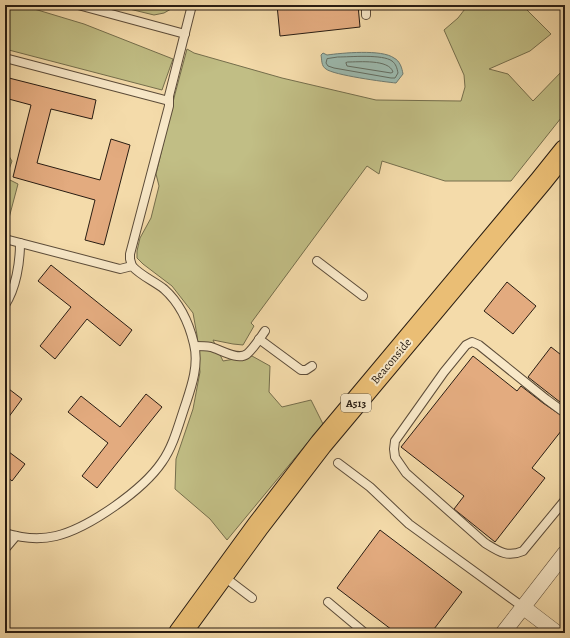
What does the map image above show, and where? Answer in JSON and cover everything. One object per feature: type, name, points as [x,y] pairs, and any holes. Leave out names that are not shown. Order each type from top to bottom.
[{"type":"highway","name":"Beaconside","points":[[180,633],[258,526],[321,444],[563,154]]},
{"type":"street","points":[[503,633],[565,553]]},
{"type":"street","points":[[523,607],[557,633]]},
{"type":"lane","points":[[78,5],[185,34]]},
{"type":"lane","points":[[5,533],[16,536],[43,538],[65,533],[94,518],[130,495],[146,481],[162,463],[169,451],[191,390],[195,372],[195,346],[183,312],[165,290],[142,275],[132,266],[130,254],[169,106],[192,5]]},
{"type":"lane","points":[[366,5],[366,15]]},
{"type":"lane","points":[[5,58],[169,101]]},
{"type":"lane","points":[[5,240],[120,269],[132,266]]},
{"type":"lane","points":[[5,305],[11,294],[16,279],[20,243]]},
{"type":"lane","points":[[317,261],[363,296]]},
{"type":"lane","points":[[195,346],[205,346],[232,355],[246,355],[265,331]]},
{"type":"lane","points":[[259,339],[301,370],[306,370],[312,366]]},
{"type":"lane","points":[[565,412],[546,399],[479,345],[472,342],[466,345],[444,372],[395,441],[394,449],[396,457],[406,473],[484,543],[507,554],[515,554],[523,551],[565,500]]},
{"type":"lane","points":[[283,356],[288,349]]},
{"type":"lane","points":[[338,463],[370,487],[409,524],[523,607]]},
{"type":"lane","points":[[5,549],[16,536]]},
{"type":"lane","points":[[222,575],[252,598]]},
{"type":"lane","points":[[328,602],[365,633]]},
{"type":"shaded area","points":[[5,5],[21,5],[84,24],[173,59],[162,90],[5,49]]},
{"type":"shaded area","points":[[113,5],[178,5],[164,13],[154,15]]},
{"type":"shaded area","points":[[468,5],[522,5],[551,34],[530,51],[489,69],[508,74],[533,101],[565,68],[565,113],[511,181],[445,181],[382,161],[379,174],[367,166],[251,323],[254,326],[243,345],[213,340],[223,361],[252,356],[270,366],[269,392],[282,407],[311,400],[323,424],[227,540],[210,519],[175,489],[176,459],[193,409],[200,372],[197,335],[193,313],[172,286],[137,258],[140,238],[151,218],[159,186],[156,174],[187,49],[194,53],[282,78],[376,100],[461,101],[465,87],[464,75],[444,30],[458,18]]},
{"type":"shaded area","points":[[5,150],[12,161],[6,178],[18,184],[5,233]]},
{"type":"water","points":[[323,53],[327,55],[381,53],[398,61],[403,74],[396,83],[338,74],[326,69],[323,66],[321,55]]},
{"type":"building","points":[[277,5],[358,5],[360,27],[280,36]]},
{"type":"building","points":[[5,77],[96,100],[92,119],[51,109],[37,163],[100,180],[111,139],[130,145],[104,245],[85,240],[95,200],[13,177],[31,105],[5,98]]},
{"type":"building","points":[[51,265],[132,330],[120,346],[87,319],[55,359],[40,346],[71,307],[38,281]]},
{"type":"building","points":[[507,282],[536,306],[513,334],[484,311]]},
{"type":"building","points":[[551,347],[565,358],[565,406],[528,377]]},
{"type":"building","points":[[473,356],[517,391],[521,386],[565,418],[565,426],[532,468],[545,478],[495,542],[454,509],[464,496],[401,447]]},
{"type":"building","points":[[5,386],[22,399],[5,422]]},
{"type":"building","points":[[146,394],[162,407],[97,488],[82,476],[108,443],[68,412],[81,396],[120,427]]},
{"type":"building","points":[[5,449],[25,464],[12,481],[5,475]]},
{"type":"building","points":[[380,530],[462,592],[431,633],[396,633],[337,588]]}]
